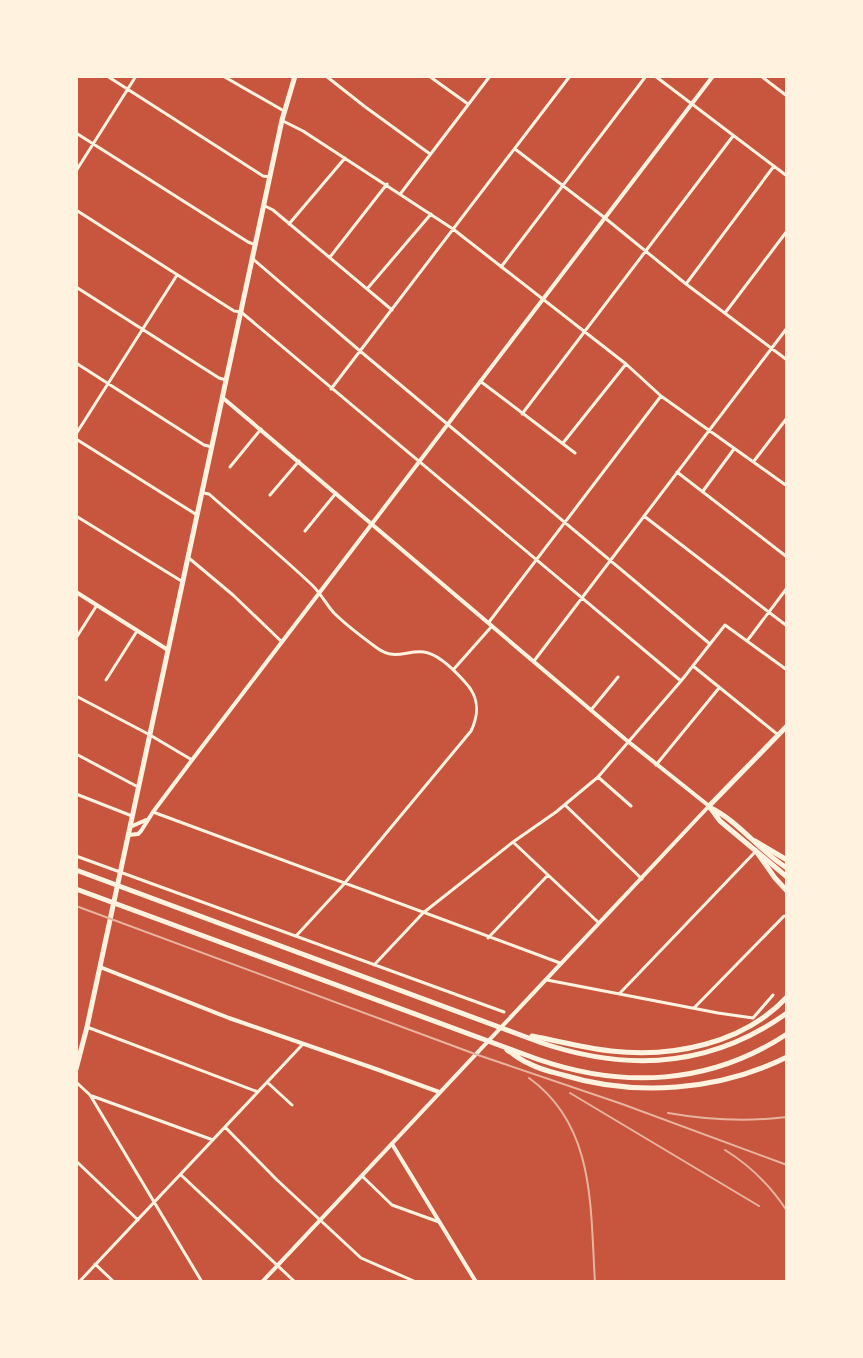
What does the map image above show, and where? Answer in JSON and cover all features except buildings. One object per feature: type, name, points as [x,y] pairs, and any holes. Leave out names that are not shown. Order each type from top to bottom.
[{"type":"main road","points":[[77,1060],[87,1027],[282,120],[295,76]]},
{"type":"main road","points":[[709,806],[787,726]]},
{"type":"main road","points":[[709,806],[722,813],[787,868]]},
{"type":"main road","points":[[709,806],[720,821],[787,877]]},
{"type":"main road","points":[[755,841],[787,860]]},
{"type":"main road","points":[[756,851],[787,891]]},
{"type":"main road","points":[[76,870],[513,1032],[592,1057],[653,1061],[692,1056],[757,1032],[787,1013]]},
{"type":"main road","points":[[76,889],[576,1071],[606,1076],[678,1076],[718,1067],[756,1052],[787,1034]]},
{"type":"main road","points":[[513,1032],[612,1051],[673,1051],[743,1030],[766,1016],[787,997]]},
{"type":"main road","points":[[499,1045],[540,1068],[580,1080],[634,1087],[718,1081],[759,1070],[787,1057]]},
{"type":"street","points":[[107,76],[263,176],[270,177]]},
{"type":"street","points":[[76,171],[136,76]]},
{"type":"street","points":[[223,76],[284,111]]},
{"type":"street","points":[[326,76],[430,154]]},
{"type":"street","points":[[429,76],[468,104]]},
{"type":"street","points":[[401,193],[490,76]]},
{"type":"street","points":[[331,389],[570,76]]},
{"type":"street","points":[[501,267],[646,76]]},
{"type":"street","points":[[655,76],[787,176]]},
{"type":"street","points":[[128,835],[138,834],[713,76]]},
{"type":"street","points":[[761,76],[787,96]]},
{"type":"street","points":[[282,120],[387,184],[453,229],[626,364],[661,396],[787,486]]},
{"type":"street","points":[[76,133],[256,245]]},
{"type":"street","points":[[522,414],[733,136]]},
{"type":"street","points":[[515,149],[787,360]]},
{"type":"street","points":[[289,224],[345,158]]},
{"type":"street","points":[[686,284],[774,166]]},
{"type":"street","points":[[329,257],[387,184]]},
{"type":"street","points":[[264,205],[392,310]]},
{"type":"street","points":[[76,210],[234,311],[241,312],[681,681]]},
{"type":"street","points":[[367,289],[431,214]]},
{"type":"street","points":[[725,313],[787,231]]},
{"type":"street","points":[[253,259],[710,644]]},
{"type":"street","points":[[177,275],[76,437],[197,515]]},
{"type":"street","points":[[76,287],[226,380]]},
{"type":"street","points":[[534,661],[787,328]]},
{"type":"street","points":[[76,363],[204,445],[212,447]]},
{"type":"street","points":[[562,444],[626,364]]},
{"type":"street","points":[[480,381],[575,453]]},
{"type":"street","points":[[453,670],[661,396]]},
{"type":"street","points":[[223,398],[656,765],[709,806],[262,1282]]},
{"type":"street","points":[[754,461],[787,418]]},
{"type":"street","points":[[230,467],[261,429]]},
{"type":"street","points":[[703,492],[734,449]]},
{"type":"street","points":[[270,495],[299,461]]},
{"type":"street","points":[[677,472],[787,557]]},
{"type":"street","points":[[203,493],[209,494],[315,587],[335,613],[382,651],[393,655],[431,654],[467,683],[477,701],[476,720],[471,731],[344,884],[296,936]]},
{"type":"street","points":[[305,531],[336,493]]},
{"type":"street","points":[[76,516],[183,582]]},
{"type":"street","points":[[644,516],[787,626]]},
{"type":"street","points":[[188,557],[282,642]]},
{"type":"street","points":[[747,641],[787,588]]},
{"type":"street","points":[[76,592],[168,650]]},
{"type":"street","points":[[76,638],[97,605]]},
{"type":"street","points":[[374,965],[423,913],[598,777],[725,625],[787,670]]},
{"type":"street","points":[[106,680],[137,631]]},
{"type":"street","points":[[693,666],[778,735]]},
{"type":"street","points":[[591,710],[618,677]]},
{"type":"street","points":[[656,765],[719,688]]},
{"type":"street","points":[[76,696],[192,760]]},
{"type":"street","points":[[76,754],[138,787]]},
{"type":"street","points":[[598,777],[631,806]]},
{"type":"street","points":[[76,794],[132,816]]},
{"type":"street","points":[[565,805],[642,879]]},
{"type":"street","points":[[153,812],[560,963]]},
{"type":"street","points":[[130,827],[148,819]]},
{"type":"street","points":[[513,842],[599,923]]},
{"type":"street","points":[[619,994],[756,851]]},
{"type":"street","points":[[76,856],[504,1012]]},
{"type":"street","points":[[488,938],[548,875]]},
{"type":"street","points":[[694,1008],[784,916]]},
{"type":"street","points":[[100,967],[229,1018],[439,1092]]},
{"type":"street","points":[[545,980],[753,1018],[773,995]]},
{"type":"street","points":[[87,1027],[258,1092]]},
{"type":"street","points":[[79,1282],[303,1044]]},
{"type":"street","points":[[76,1082],[90,1095],[202,1282]]},
{"type":"street","points":[[268,1083],[292,1105]]},
{"type":"street","points":[[90,1095],[213,1140]]},
{"type":"street","points":[[225,1127],[361,1258],[416,1282]]},
{"type":"street","points":[[391,1143],[476,1282]]},
{"type":"street","points":[[76,1161],[138,1220]]},
{"type":"street","points":[[180,1175],[295,1282]]},
{"type":"street","points":[[361,1175],[392,1205],[439,1222]]},
{"type":"street","points":[[95,1264],[114,1282]]},
{"type":"railway","points":[[76,906],[475,1054],[787,1165]]},
{"type":"railway","points":[[529,1078],[551,1098],[567,1120],[578,1144],[590,1198],[595,1282]]},
{"type":"railway","points":[[570,1093],[759,1206]]},
{"type":"railway","points":[[668,1113],[728,1120],[787,1117]]},
{"type":"railway","points":[[725,1150],[759,1177],[787,1211]]}]
